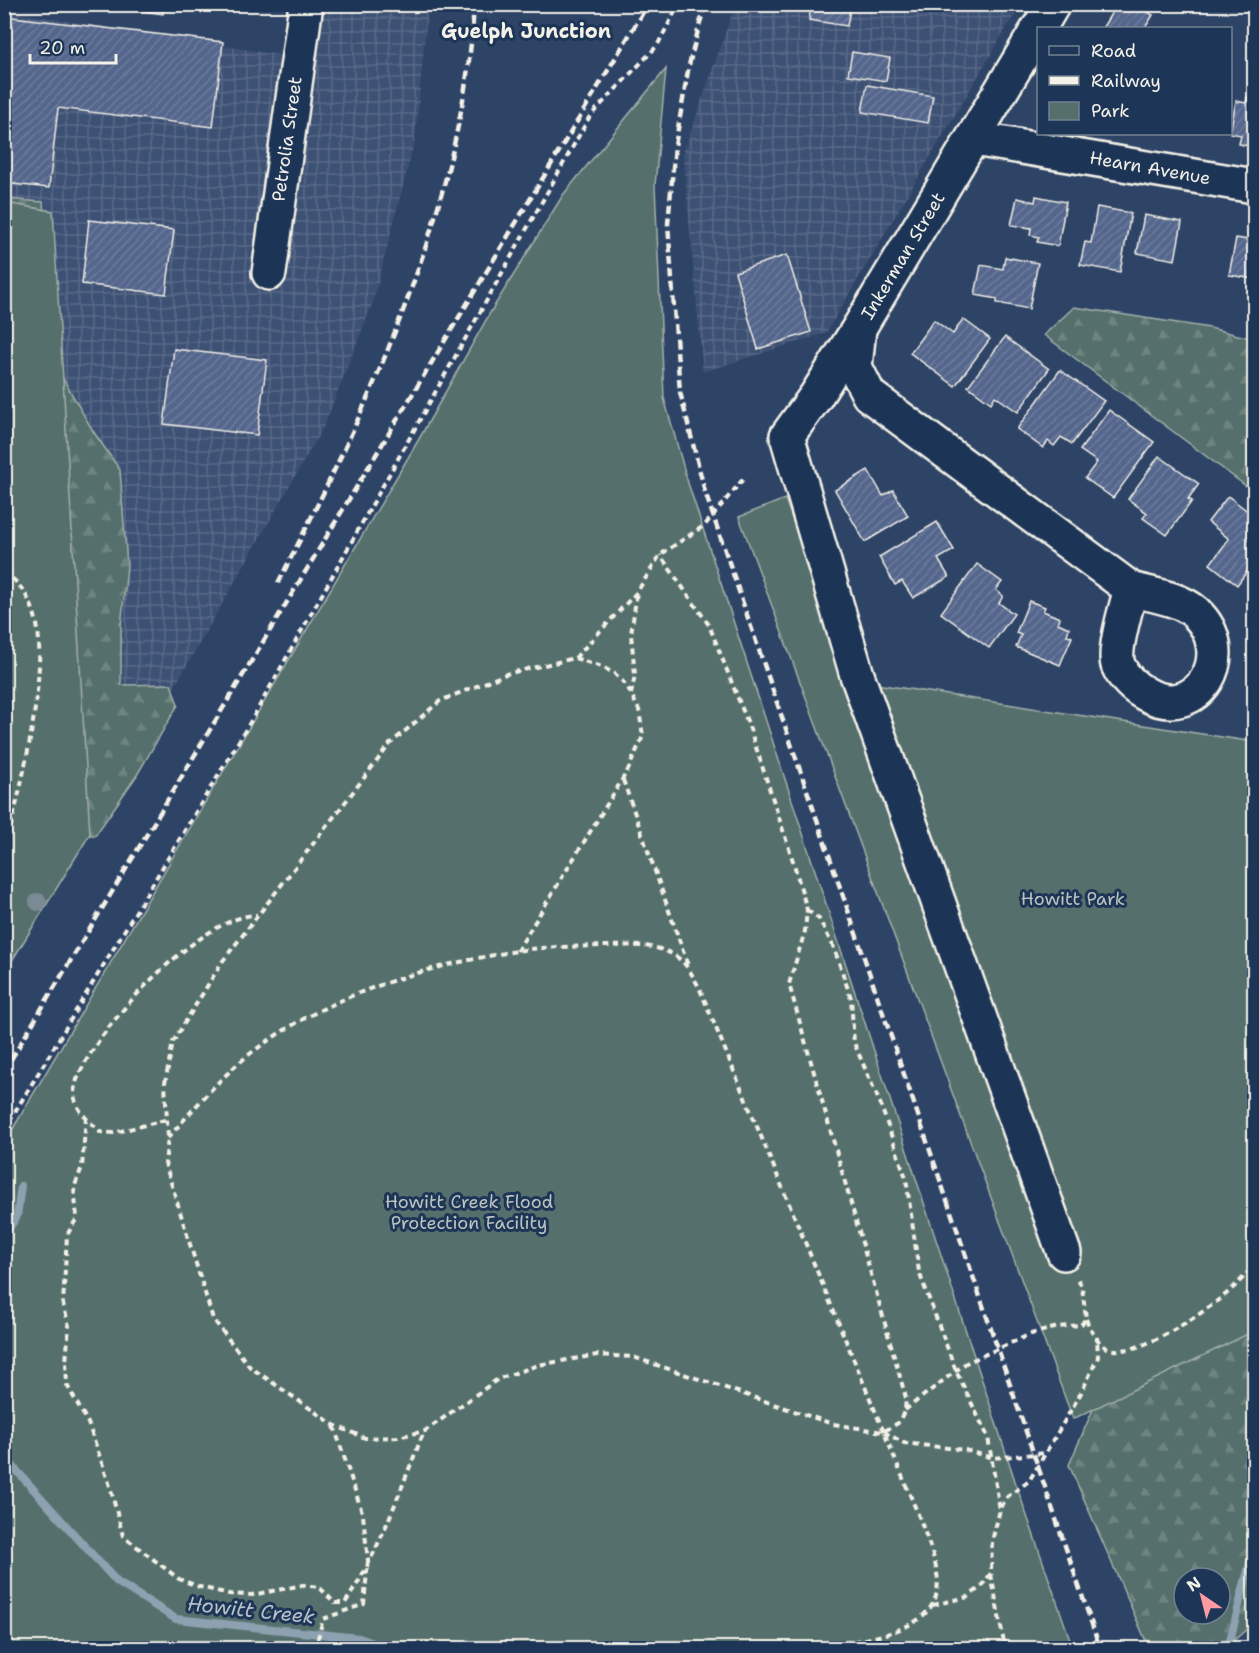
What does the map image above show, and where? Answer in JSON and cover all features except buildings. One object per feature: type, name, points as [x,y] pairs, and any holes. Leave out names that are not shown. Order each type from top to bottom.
[{"type":"street","name":"Petrolia Street","points":[[269,273],[306,4]]},
{"type":"street","name":"Inkerman Street","points":[[1040,27],[1053,4]]},
{"type":"street","name":"Inkerman Street","points":[[1037,32],[859,328],[855,367],[869,394],[1131,589]]},
{"type":"street","name":"Hearn Avenue","points":[[974,139],[1254,186]]},
{"type":"street","points":[[859,328],[816,396],[787,436],[857,675],[1064,1253]]},
{"type":"path","points":[[4,1130],[255,714],[590,116],[657,46],[679,4]]},
{"type":"path","points":[[744,478],[705,525],[660,555],[637,592],[575,658],[506,674],[440,701],[390,744],[222,962],[173,1042],[165,1083],[165,1120],[168,1138],[165,1163],[213,1319],[250,1367],[334,1425],[365,1438],[398,1437],[424,1431],[498,1379],[538,1365],[597,1355],[633,1357],[833,1424],[883,1432],[904,1443],[965,1450],[993,1458],[1046,1453]]},
{"type":"path","points":[[660,555],[709,625],[749,726],[807,910],[805,931],[789,984],[906,1398],[905,1410],[898,1423],[883,1432]]},
{"type":"path","points":[[4,572],[23,590],[36,619],[39,642],[35,699],[18,800],[4,850]]},
{"type":"path","points":[[631,694],[635,675],[631,634],[637,592]]},
{"type":"path","points":[[518,951],[622,779],[643,736],[639,710],[631,694],[615,674],[575,658]]},
{"type":"path","points":[[622,779],[688,968],[920,1519],[935,1566],[937,1591],[932,1605],[923,1616],[892,1633],[818,1648]]},
{"type":"path","points":[[807,910],[819,919],[834,948],[851,998],[854,1042],[880,1103],[906,1178],[920,1272],[956,1371],[983,1424],[993,1458],[1000,1510]]},
{"type":"path","points":[[165,1120],[113,1134],[100,1132],[76,1107],[75,1087],[93,1052],[109,1029],[170,960],[212,930],[242,915],[257,915]]},
{"type":"path","points":[[168,1138],[236,1066],[262,1045],[294,1025],[376,987],[422,973],[518,951],[647,947],[678,957],[688,968]]},
{"type":"path","points":[[86,1117],[82,1167],[74,1188],[77,1218],[67,1235],[63,1304],[69,1326],[67,1385],[88,1423],[109,1483],[123,1536],[179,1580],[229,1594],[252,1595],[303,1585],[319,1587],[335,1603],[345,1603],[368,1562],[424,1431]]},
{"type":"path","points":[[1064,1253],[1082,1287],[1086,1318],[1097,1337],[1106,1348],[1127,1352],[1189,1320],[1222,1298],[1254,1266]]},
{"type":"path","points":[[905,1410],[966,1363],[1031,1334],[1058,1327],[1081,1325],[1086,1318]]},
{"type":"path","points":[[1005,1648],[991,1573],[992,1540],[1000,1510],[1007,1497],[1029,1481],[1081,1393],[1098,1357],[1097,1337]]},
{"type":"path","points":[[324,1648],[318,1638],[323,1619],[364,1604],[368,1562],[363,1515],[334,1425]]},
{"type":"path","points":[[932,1605],[968,1597],[983,1585],[991,1573]]},
{"type":"path","points":[[237,1645],[263,1648]]},
{"type":"shaded area","points":[[290,5],[428,5],[415,139],[373,302],[324,426],[90,834],[53,211],[5,203],[4,11],[286,56]]},
{"type":"shaded area","points":[[735,5],[1020,5],[826,333],[703,372],[683,154]]},
{"type":"green space","name":"Howitt Creek Flood Protection Facility","points":[[666,69],[655,185],[664,398],[688,483],[1019,1493],[1073,1648],[11,1648],[4,1637],[5,1142],[419,439],[490,313],[563,195]]},
{"type":"green space","points":[[5,199],[43,202],[48,267],[25,312],[93,431],[120,470],[127,566],[121,627],[121,685],[171,684],[178,705],[137,775],[95,836],[83,833],[5,395]]},
{"type":"green space","points":[[5,203],[53,211],[90,834],[5,972]]},
{"type":"green space","points":[[1074,307],[1210,328],[1254,339],[1254,492],[1044,335]]},
{"type":"green space","name":"Howitt Park","points":[[785,499],[850,680],[1254,742],[1254,1331],[1073,1419],[739,517]]},
{"type":"green space","points":[[1254,1277],[1254,1623],[1225,1648],[1149,1648],[1069,1465],[1106,1379]]},
{"type":"waterway","name":"Howitt Creek","points":[[4,1236],[17,1216],[21,1186]]},
{"type":"waterway","name":"Howitt Creek","points":[[4,1447],[8,1461],[117,1582],[176,1619],[359,1638],[388,1648]]},
{"type":"waterway","name":"Howitt Creek","points":[[1228,1648],[1250,1562],[1254,1557]]},
{"type":"railway","points":[[278,583],[345,447],[406,303],[431,229],[452,154],[466,79],[474,4]]},
{"type":"railway","points":[[4,1071],[648,4]]},
{"type":"railway","points":[[705,4],[689,65],[675,146],[668,224],[680,392],[705,492],[1100,1648]]},
{"type":"district","name":"Guelph Junction","points":[[526,31]]}]
